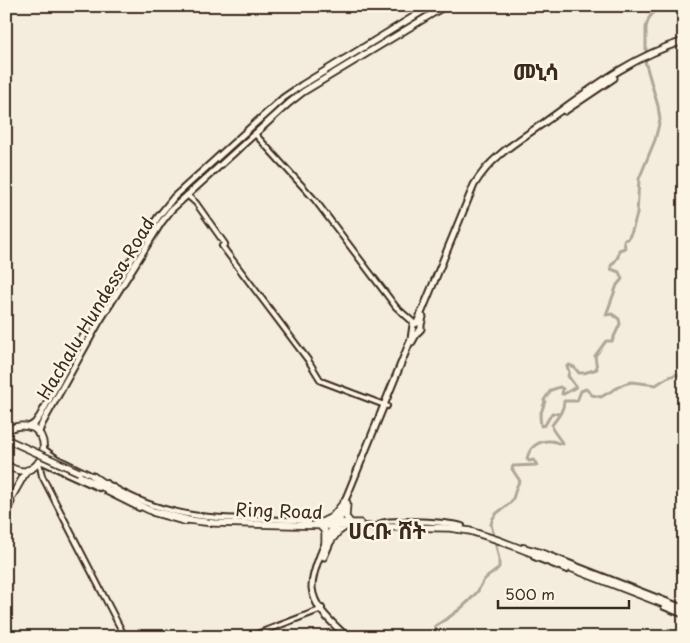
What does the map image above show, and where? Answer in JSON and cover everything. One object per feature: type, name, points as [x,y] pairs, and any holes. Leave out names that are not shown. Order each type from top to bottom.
[{"type":"highway","points":[[6,507],[30,469],[39,462],[44,449],[43,441],[29,427],[21,426],[8,430]]},
{"type":"highway","points":[[6,439],[78,474]]},
{"type":"highway","points":[[6,443],[78,474]]},
{"type":"highway","points":[[6,464],[14,469],[30,469]]},
{"type":"highway","name":"Ring Road","points":[[78,474],[149,510],[188,520],[212,523],[309,523],[462,528],[497,538],[684,611]]},
{"type":"highway","points":[[93,476],[105,487]]},
{"type":"highway","points":[[89,484],[105,487]]},
{"type":"highway","points":[[328,543],[325,531],[320,524],[332,517],[345,502]]},
{"type":"highway","points":[[328,543],[338,532],[350,524],[346,517],[345,502]]},
{"type":"main road","points":[[29,427],[40,416],[57,383],[97,320],[143,240],[174,197],[284,98],[313,78],[431,6]]},
{"type":"main road","name":"Hachalu Hundessa Road","points":[[38,434],[97,320],[172,210],[187,194],[289,103],[316,84],[445,6]]},
{"type":"main road","points":[[348,637],[321,608],[316,596],[315,582],[328,543],[416,326],[470,198],[483,175],[498,158],[646,56],[684,43]]},
{"type":"main road","points":[[362,48],[364,55]]},
{"type":"main road","points":[[313,78],[316,84]]},
{"type":"main road","points":[[143,240],[148,244]]},
{"type":"main road","points":[[6,513],[16,490]]},
{"type":"street","points":[[250,129],[315,200],[392,301],[416,326]]},
{"type":"street","points":[[187,194],[203,213],[225,244],[222,246],[308,360],[321,381],[385,405]]},
{"type":"street","points":[[44,449],[56,458],[115,489],[148,504],[178,514],[200,517],[295,520],[309,523]]},
{"type":"street","points":[[39,462],[150,512],[185,522],[216,525],[296,527],[309,523]]},
{"type":"street","points":[[39,462],[42,476],[124,636]]},
{"type":"street","points":[[41,470],[45,466],[50,466]]},
{"type":"street","points":[[30,469],[42,476]]},
{"type":"street","points":[[249,637],[321,608]]},
{"type":"waterway","points":[[559,414],[552,413],[545,425],[541,426],[540,416],[544,400],[551,390],[560,387],[563,389],[562,394],[564,394],[576,387],[568,376],[567,366],[574,367],[579,373],[597,369],[595,356],[606,341],[612,341],[620,324],[619,319],[612,314],[606,315],[617,285],[622,279],[619,272],[611,269],[611,266],[618,257],[619,250],[625,248],[624,240],[628,239],[632,231],[637,214],[639,179],[655,140],[660,120],[658,106],[645,61],[646,27],[649,18],[659,6]]},
{"type":"waterway","points":[[437,637],[435,626],[463,606],[478,591],[484,580],[499,567],[491,524],[496,514],[512,501],[520,481],[512,469],[513,466],[537,465],[534,460],[529,461],[527,459],[532,448],[539,443],[551,441],[563,444],[553,430],[552,425],[562,411],[564,401],[577,401],[581,391],[586,389],[592,395],[601,397],[624,384],[632,382],[656,385],[673,376],[684,375]]},
{"type":"district","name":"መኒሳ","points":[[536,70]]},
{"type":"district","name":"ሀርቡ ሸት","points":[[387,529]]}]
